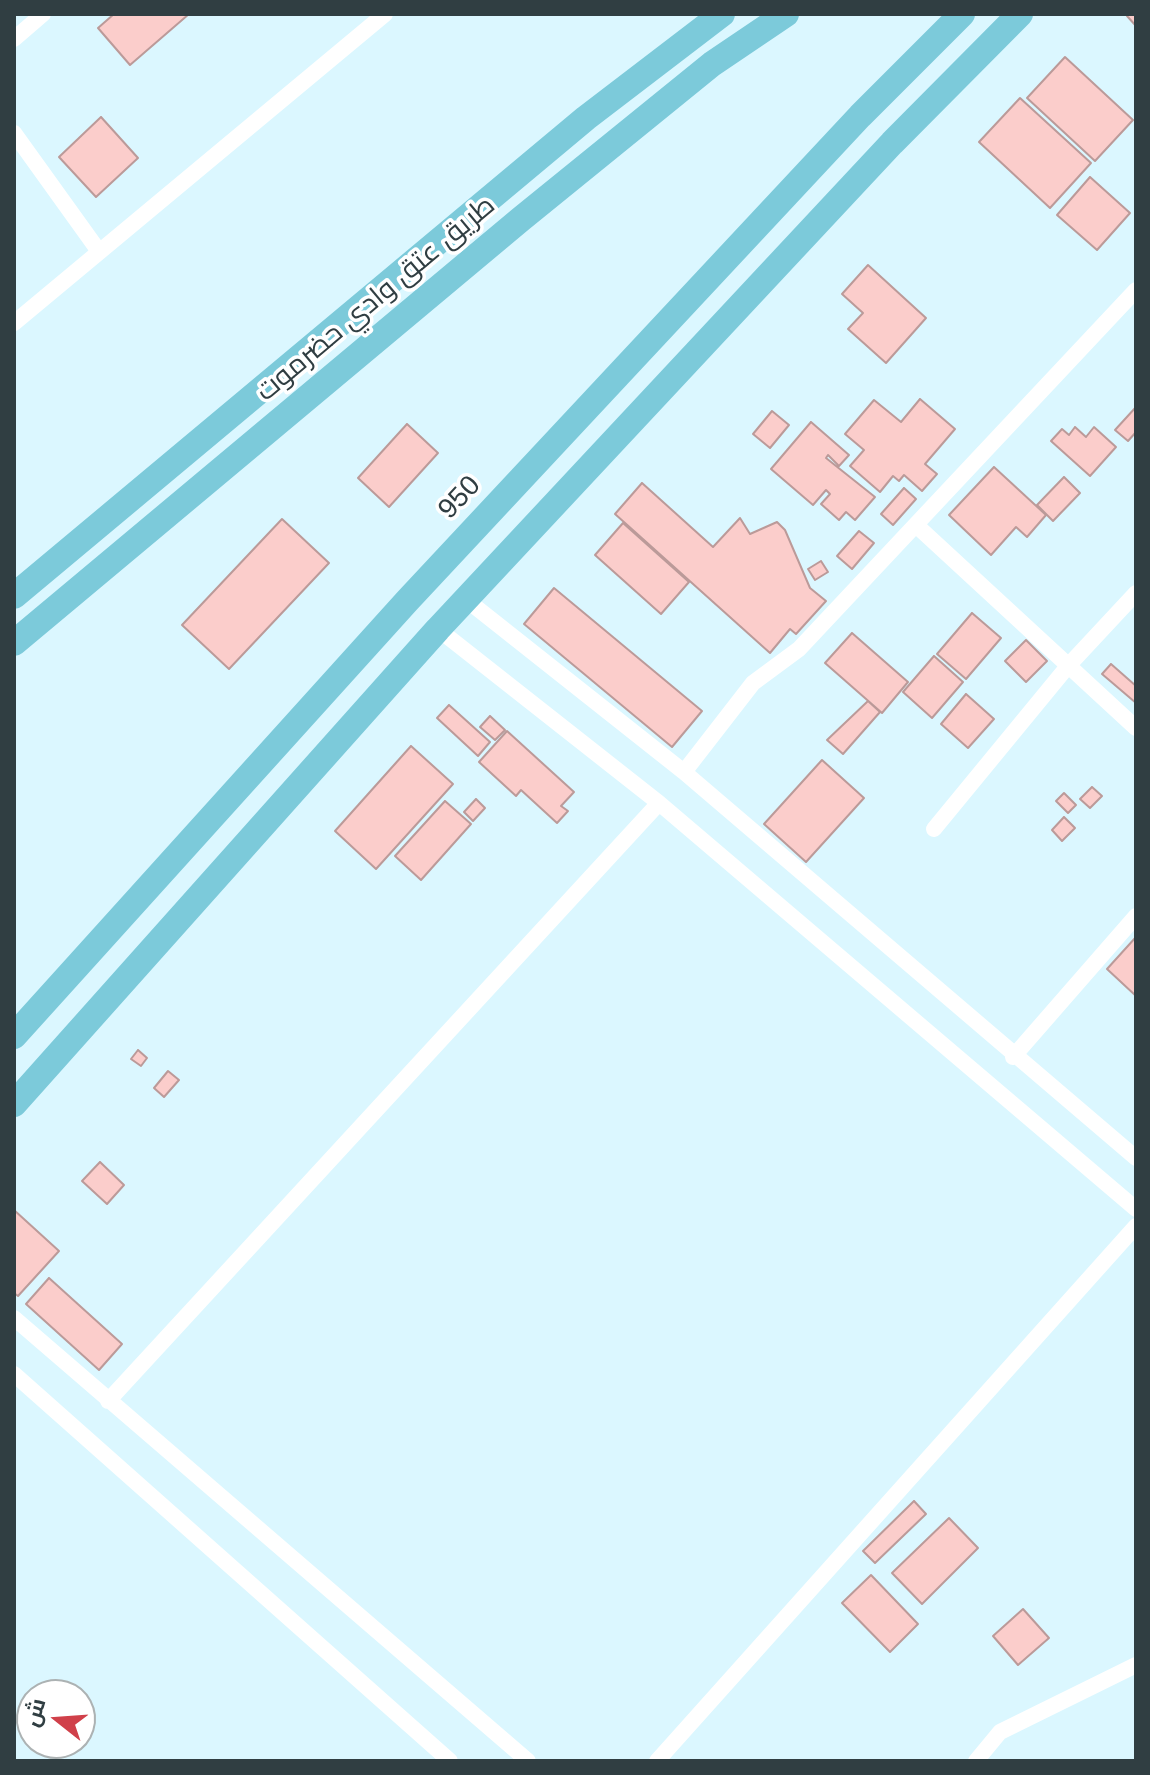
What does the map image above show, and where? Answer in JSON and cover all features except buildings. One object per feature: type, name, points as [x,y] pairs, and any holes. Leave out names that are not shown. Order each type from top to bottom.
[{"type":"main road","name":"طريق عتق وادي حضرموت","points":[[14,596],[586,118],[722,14]]},
{"type":"main road","name":"طريق عتق وادي حضرموت","points":[[14,643],[533,209],[712,64],[786,14]]},
{"type":"main road","name":"950","points":[[14,1036],[407,601],[860,116],[962,14]]},
{"type":"main road","points":[[14,1104],[438,629],[468,601],[892,143],[1020,14]]},
{"type":"main road","points":[[671,319],[700,350]]},
{"type":"street","points":[[14,39],[43,14]]},
{"type":"street","points":[[14,323],[385,14]]},
{"type":"street","points":[[14,133],[98,250]]},
{"type":"street","points":[[684,772],[753,683],[799,649],[1136,290]]},
{"type":"street","points":[[917,526],[1136,728]]},
{"type":"street","points":[[934,829],[1068,666],[1136,593]]},
{"type":"street","points":[[468,601],[684,772],[1013,1057],[1136,1158]]},
{"type":"street","points":[[438,629],[659,803],[1136,1209]]},
{"type":"street","points":[[108,1401],[659,803]]},
{"type":"street","points":[[1013,1057],[1136,916]]},
{"type":"street","points":[[657,1761],[1136,1226]]},
{"type":"street","points":[[14,1318],[528,1761]]},
{"type":"street","points":[[14,1374],[450,1761]]},
{"type":"street","points":[[976,1761],[1000,1732],[1136,1665]]}]
